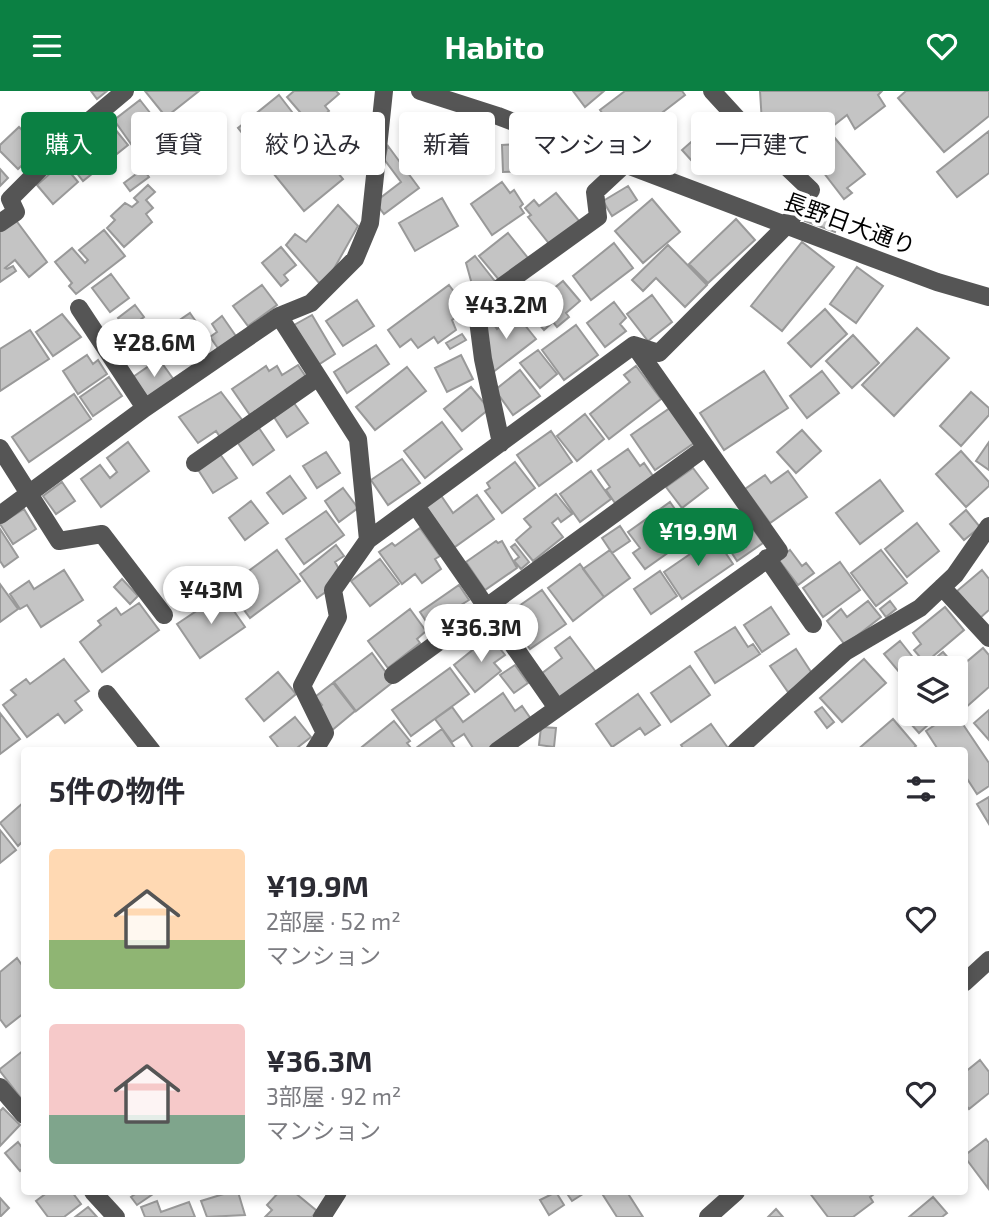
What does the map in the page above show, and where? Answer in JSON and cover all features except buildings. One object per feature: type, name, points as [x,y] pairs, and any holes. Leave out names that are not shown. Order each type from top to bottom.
[{"type":"street","points":[[0,223],[16,212],[10,199],[82,127],[125,91]]},
{"type":"street","points":[[0,515],[145,408],[279,316],[311,303],[355,260],[370,223],[384,91]]},
{"type":"street","name":"長野日大通り","points":[[420,91],[509,120]]},
{"type":"street","points":[[634,345],[659,353],[786,226],[811,190],[747,129],[712,91]]},
{"type":"street","points":[[501,443],[483,359],[476,305],[598,217],[595,192],[613,175]]},
{"type":"street","name":"長野日大通り","points":[[651,175],[937,282],[989,297]]},
{"type":"street","points":[[79,308],[145,408]]},
{"type":"street","points":[[279,316],[358,439],[368,540]]},
{"type":"street","points":[[316,747],[325,733],[302,686],[338,617],[333,590],[368,540],[634,345]]},
{"type":"street","points":[[503,747],[779,551],[634,345]]},
{"type":"street","points":[[195,463],[318,377]]},
{"type":"street","points":[[393,674],[706,447]]},
{"type":"street","points":[[0,448],[59,541],[102,534],[164,615]]},
{"type":"street","points":[[416,506],[557,708]]},
{"type":"street","points":[[740,747],[845,652],[920,608],[955,575],[989,526]]},
{"type":"street","points":[[767,558],[813,624]]},
{"type":"street","points":[[942,587],[989,638]]},
{"type":"street","points":[[107,694],[149,747]]},
{"type":"street","points":[[968,979],[989,960]]},
{"type":"street","points":[[0,1087],[21,1112]]},
{"type":"street","points":[[96,1195],[116,1217]]},
{"type":"street","points":[[322,1217],[336,1195]]},
{"type":"street","points":[[708,1217],[733,1195]]}]
